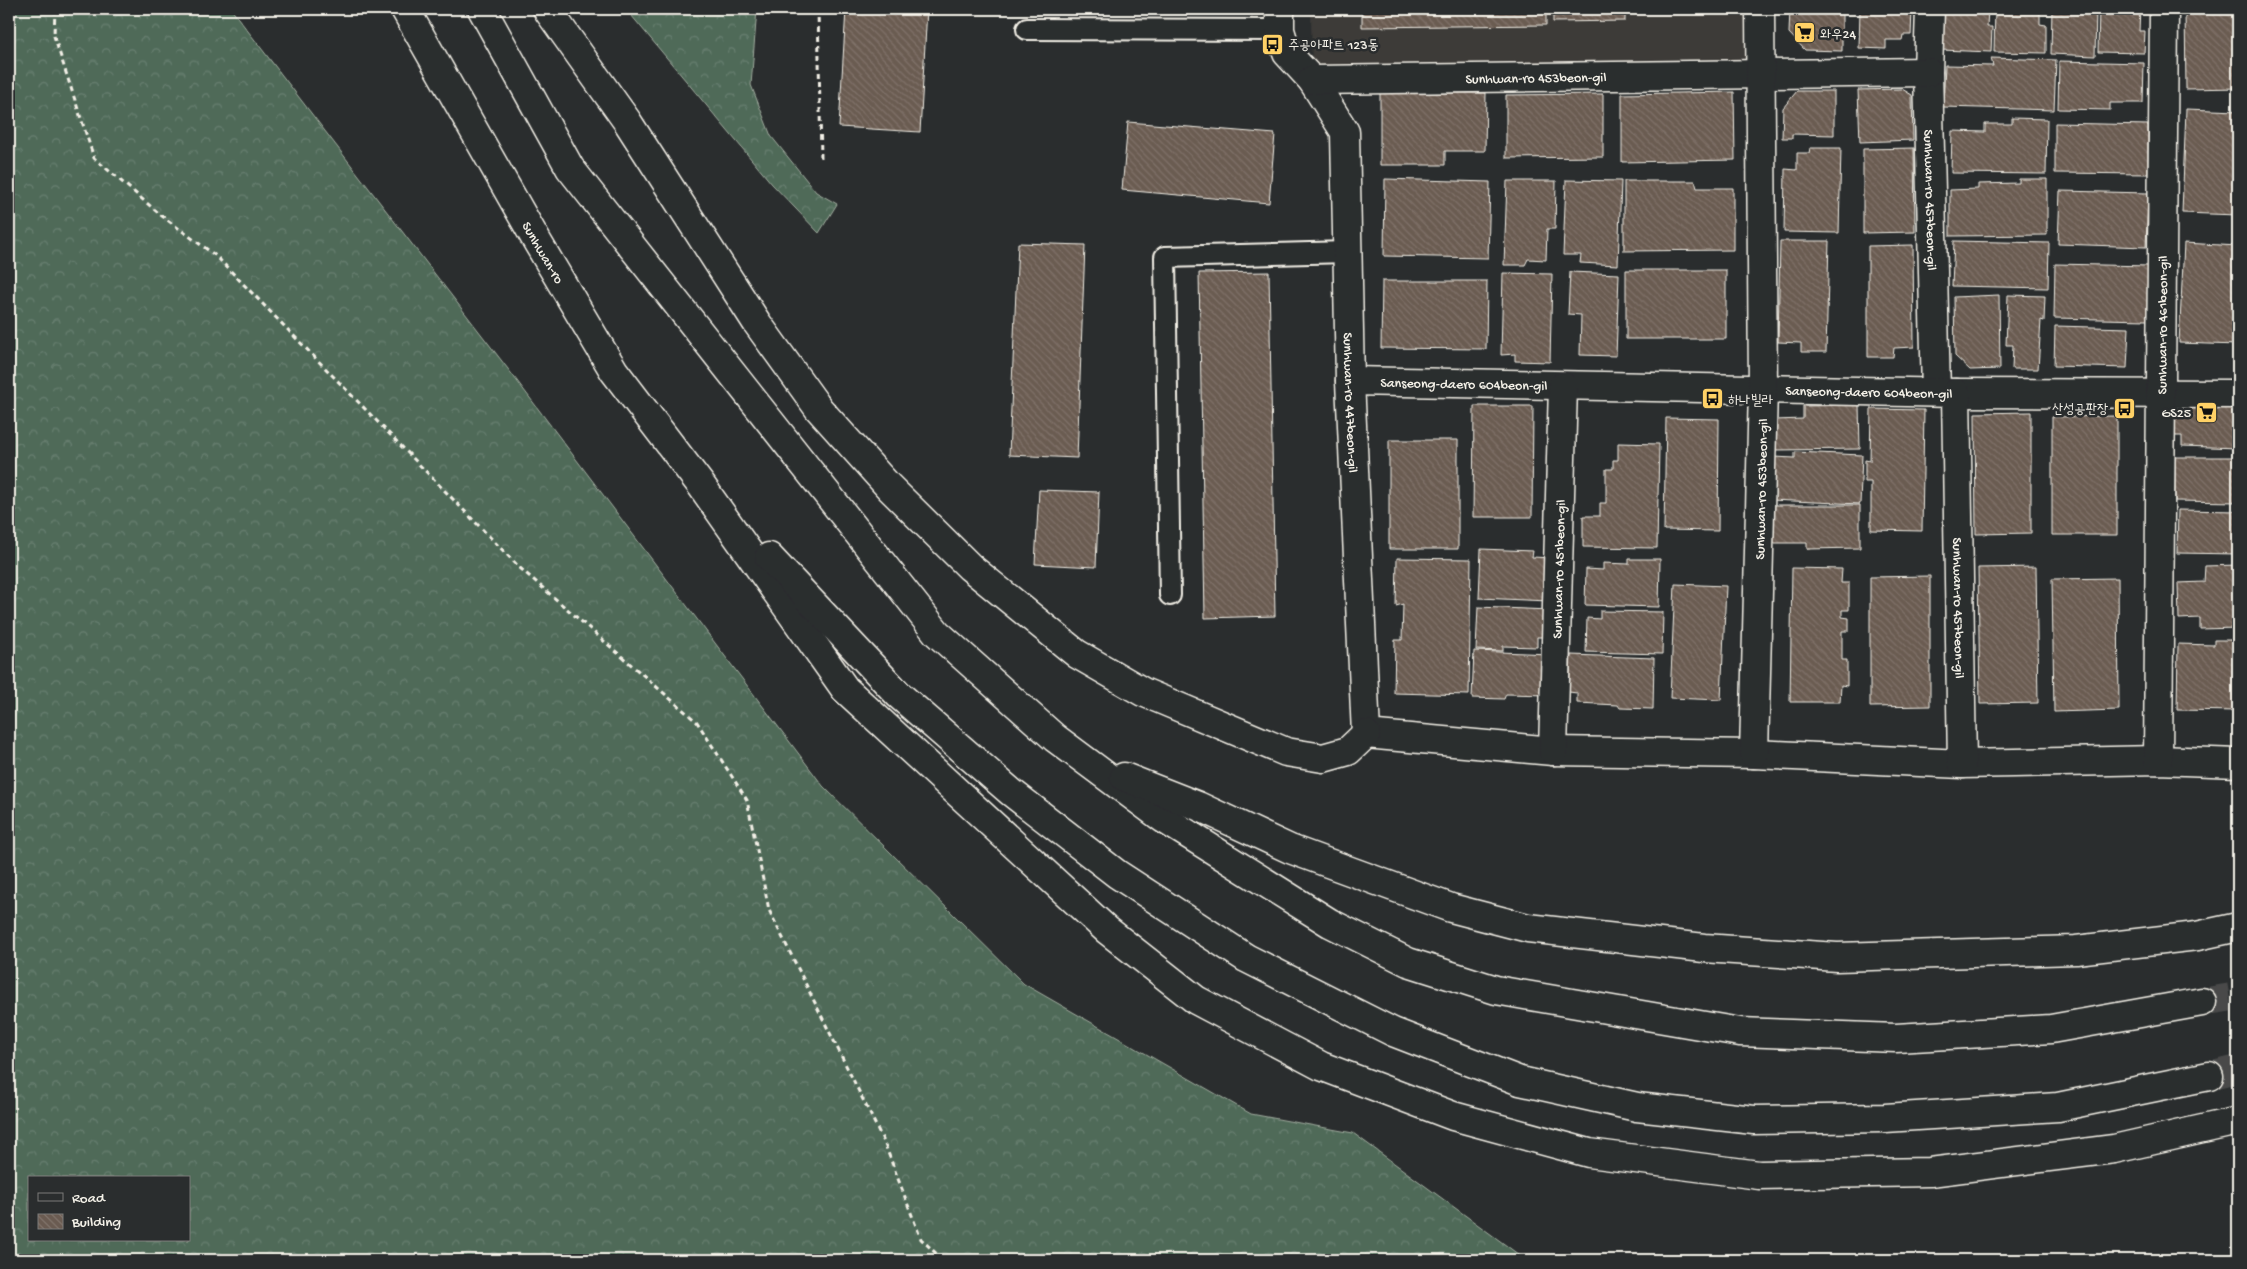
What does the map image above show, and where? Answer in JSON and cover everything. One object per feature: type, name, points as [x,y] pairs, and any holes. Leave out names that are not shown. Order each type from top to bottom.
[{"type":"main road","name":"Sunhwan-ro","points":[[405,9],[538,243],[614,371],[701,485]]},
{"type":"main road","points":[[482,9],[570,168],[937,634],[1055,738],[1164,819],[1330,923],[1408,962],[1496,990],[1740,1032],[1896,1038],[2051,1029],[2202,1002]]},
{"type":"main road","points":[[547,9],[627,121],[757,323],[819,409],[889,487],[970,568],[1077,654],[1142,692],[1286,752],[1323,758],[1348,751],[1366,734],[1553,751],[1754,754],[1962,764],[2158,760],[2238,763]]},
{"type":"main road","name":"Sunhwan-ro 453beon-gil","points":[[1754,754],[1763,388],[1759,75],[1760,9]]},
{"type":"main road","name":"Sunhwan-ro 457beon-gil","points":[[1930,9],[1928,72],[1946,392],[1962,764]]},
{"type":"main road","name":"Sunhwan-ro 461beon-gil","points":[[2158,760],[2164,9]]},
{"type":"main road","name":"Sunhwan-ro 447beon-gil","points":[[1280,19],[1287,53],[1312,80],[1345,132],[1350,381],[1366,734]]},
{"type":"main road","points":[[1759,75],[1928,72]]},
{"type":"main road","name":"Sunhwan-ro 453beon-gil","points":[[1312,80],[1759,75]]},
{"type":"main road","name":"Sanseong-daero 604beon-gil","points":[[1350,381],[1946,392],[2238,394]]},
{"type":"main road","name":"Sunhwan-ro 451beon-gil","points":[[1553,751],[1563,386]]},
{"type":"main road","points":[[701,485],[900,695],[1010,792],[1117,874],[1246,958],[1393,1032],[1520,1081],[1637,1107],[1754,1120],[1885,1118],[2058,1107],[2209,1076]]},
{"type":"main road","points":[[701,485],[845,689],[913,753],[1107,930],[1196,1000],[1321,1066],[1453,1116],[1589,1153],[1759,1175],[1930,1172],[2114,1149],[2238,1121]]},
{"type":"main road","points":[[1090,764],[1198,806],[1290,849],[1451,908],[1528,928],[1704,948],[1837,957],[2076,950],[2197,936],[2238,927]]},
{"type":"lane","points":[[1027,29],[1280,19]]},
{"type":"lane","points":[[1170,595],[1165,257],[1347,252]]},
{"type":"path","points":[[56,9],[54,36],[94,158],[162,216],[216,256],[520,568],[696,722],[747,800],[769,910],[884,1142],[921,1239],[944,1260]]},
{"type":"path","points":[[818,9],[821,159]]},
{"type":"shaded area","points":[[1311,9],[1760,9],[1759,75],[1312,80]]},
{"type":"green space","points":[[9,9],[231,9],[508,369],[823,786],[1024,984],[1251,1114],[1353,1133],[1526,1260],[9,1260]]},
{"type":"green space","points":[[626,9],[757,9],[751,85],[771,136],[816,192],[837,204],[819,233],[772,184]]},
{"type":"building","points":[[846,9],[927,9],[920,132],[839,127]]},
{"type":"building","points":[[1362,9],[1546,9],[1546,25],[1362,27]]},
{"type":"building","points":[[1553,9],[1625,9],[1625,21],[1553,22]]},
{"type":"building","points":[[1790,9],[1842,9],[1842,51],[1805,50],[1789,33]]},
{"type":"building","points":[[1860,9],[1912,9],[1911,35],[1903,35],[1902,40],[1886,40],[1886,49],[1859,48]]},
{"type":"building","points":[[1943,9],[1988,9],[1987,27],[1992,27],[1991,52],[1941,50]]},
{"type":"building","points":[[1995,9],[2040,9],[2040,24],[2046,25],[2046,53],[1994,52]]},
{"type":"building","points":[[2052,9],[2096,9],[2095,56],[2051,54]]},
{"type":"building","points":[[2099,9],[2140,9],[2139,31],[2145,31],[2144,53],[2098,52]]},
{"type":"building","points":[[2185,9],[2238,9],[2238,88],[2186,89]]},
{"type":"building","points":[[1991,58],[2056,60],[2054,110],[1943,107],[1945,65],[1993,66]]},
{"type":"building","points":[[2059,61],[2144,63],[2143,103],[2110,103],[2110,110],[2058,109]]},
{"type":"building","points":[[1902,89],[1912,95],[1913,140],[1860,142],[1858,90]]},
{"type":"building","points":[[1797,91],[1834,91],[1834,135],[1792,134],[1792,138],[1782,138],[1783,108]]},
{"type":"building","points":[[1734,92],[1735,160],[1622,162],[1622,94]]},
{"type":"building","points":[[1380,93],[1486,93],[1485,151],[1445,151],[1445,165],[1380,165]]},
{"type":"building","points":[[1603,94],[1603,157],[1506,158],[1506,95]]},
{"type":"building","points":[[2186,109],[2238,111],[2238,215],[2182,213]]},
{"type":"building","points":[[2012,118],[2047,119],[2046,174],[1951,173],[1952,131],[1985,132],[1985,124],[2012,124]]},
{"type":"building","points":[[1128,122],[1275,134],[1269,203],[1122,190]]},
{"type":"building","points":[[2055,123],[2148,125],[2148,174],[2055,173]]},
{"type":"building","points":[[1810,148],[1841,148],[1839,233],[1784,232],[1785,169],[1797,170],[1797,153],[1809,153]]},
{"type":"building","points":[[1914,148],[1915,232],[1863,233],[1863,149]]},
{"type":"building","points":[[1385,179],[1490,182],[1488,258],[1384,256]]},
{"type":"building","points":[[2019,179],[2047,179],[2047,235],[1950,236],[1950,190],[1978,189],[1978,184],[2019,183]]},
{"type":"building","points":[[1566,180],[1621,181],[1618,265],[1580,263],[1581,255],[1563,255]]},
{"type":"building","points":[[1507,181],[1556,181],[1555,229],[1547,229],[1546,260],[1528,259],[1525,265],[1504,265]]},
{"type":"building","points":[[1624,181],[1695,181],[1697,188],[1733,188],[1733,250],[1624,251]]},
{"type":"building","points":[[2060,191],[2148,193],[2146,247],[2058,244]]},
{"type":"building","points":[[1780,241],[1829,241],[1826,352],[1801,352],[1801,343],[1778,342]]},
{"type":"building","points":[[1954,241],[2049,243],[2048,288],[1952,286]]},
{"type":"building","points":[[1018,243],[1085,245],[1077,458],[1009,455]]},
{"type":"building","points":[[2184,243],[2238,246],[2238,345],[2179,343]]},
{"type":"building","points":[[1913,245],[1914,347],[1894,348],[1893,357],[1868,357],[1868,246]]},
{"type":"building","points":[[2055,264],[2149,266],[2147,320],[2054,318]]},
{"type":"building","points":[[1626,270],[1726,270],[1726,339],[1626,339]]},
{"type":"building","points":[[1269,272],[1275,616],[1205,618],[1199,273]]},
{"type":"building","points":[[1570,272],[1619,274],[1616,356],[1580,355],[1581,315],[1568,314]]},
{"type":"building","points":[[1503,273],[1552,274],[1550,362],[1515,361],[1515,354],[1501,355]]},
{"type":"building","points":[[1382,281],[1487,281],[1486,349],[1381,348]]},
{"type":"building","points":[[1999,295],[2000,369],[1970,370],[1955,356],[1954,297]]},
{"type":"building","points":[[2008,295],[2045,296],[2044,321],[2041,320],[2038,369],[2012,369],[2013,345],[2006,345]]},
{"type":"building","points":[[2055,326],[2129,328],[2127,368],[2054,366]]},
{"type":"building","points":[[2198,401],[2238,402],[2238,448],[2182,446],[2182,436],[2174,436],[2175,414],[2180,409],[2189,408]]},
{"type":"building","points":[[1859,405],[1860,449],[1775,450],[1775,420],[1803,419],[1803,406]]},
{"type":"building","points":[[1474,406],[1533,406],[1532,517],[1473,517]]},
{"type":"building","points":[[1871,409],[1924,410],[1922,531],[1871,530],[1871,482],[1865,482],[1865,460],[1870,461]]},
{"type":"building","points":[[2031,412],[2031,533],[1976,534],[1975,413]]},
{"type":"building","points":[[2117,416],[2117,535],[2052,535],[2052,417]]},
{"type":"building","points":[[1666,418],[1719,419],[1718,531],[1664,530]]},
{"type":"building","points":[[1389,440],[1458,440],[1458,549],[1389,549]]},
{"type":"building","points":[[1618,443],[1659,444],[1657,548],[1583,547],[1583,516],[1600,516],[1600,503],[1606,503],[1606,469],[1613,469],[1613,460],[1618,460]]},
{"type":"building","points":[[1795,452],[1862,455],[1860,504],[1771,500],[1773,457],[1795,458]]},
{"type":"building","points":[[2175,457],[2238,457],[2238,502],[2175,501]]},
{"type":"building","points":[[1039,490],[1099,492],[1096,567],[1035,564]]},
{"type":"building","points":[[1772,505],[1860,505],[1860,548],[1807,549],[1807,543],[1772,543]]},
{"type":"building","points":[[2178,510],[2238,511],[2238,554],[2177,553]]},
{"type":"building","points":[[1481,549],[1533,551],[1532,557],[1552,558],[1549,601],[1479,598]]},
{"type":"building","points":[[1397,558],[1471,559],[1469,695],[1394,693],[1395,640],[1402,640],[1403,604],[1396,606]]},
{"type":"building","points":[[1629,559],[1660,559],[1659,607],[1585,605],[1586,569],[1603,570],[1603,563],[1629,564]]},
{"type":"building","points":[[2238,565],[2238,628],[2200,629],[2200,618],[2179,619],[2178,583],[2204,582],[2205,566]]},
{"type":"building","points":[[2036,567],[2038,703],[1980,704],[1978,568]]},
{"type":"building","points":[[1792,568],[1842,569],[1841,583],[1849,583],[1849,610],[1842,610],[1842,617],[1849,618],[1849,631],[1842,631],[1842,660],[1847,660],[1847,686],[1841,685],[1840,702],[1790,702]]},
{"type":"building","points":[[1930,576],[1930,706],[1870,707],[1870,577]]},
{"type":"building","points":[[2118,578],[2119,710],[2054,712],[2052,579]]},
{"type":"building","points":[[1675,584],[1726,586],[1721,700],[1670,698]]},
{"type":"building","points":[[1478,607],[1549,610],[1547,637],[1537,637],[1537,647],[1503,646],[1503,651],[1476,650]]},
{"type":"building","points":[[1600,611],[1663,612],[1662,654],[1586,652],[1587,618],[1600,619]]},
{"type":"building","points":[[2214,640],[2233,640],[2233,645],[2238,645],[2238,711],[2177,710],[2178,644],[2214,645]]},
{"type":"building","points":[[1474,651],[1550,654],[1548,695],[1506,694],[1504,699],[1472,698]]},
{"type":"building","points":[[1571,655],[1654,658],[1653,709],[1620,708],[1618,705],[1577,703],[1577,693],[1569,692]]},
{"type":"tunnel","points":[[2202,1002],[2238,996]]},
{"type":"tunnel","points":[[2209,1076],[2238,1069]]},
{"type":"place","name":"와우24","points":[[1804,33]]},
{"type":"place","name":"주공아파트 123동","points":[[1272,44]]},
{"type":"place","name":"하나빌라","points":[[1712,399]]},
{"type":"place","name":"산성공판장","points":[[2124,408]]},
{"type":"place","name":"GS25","points":[[2207,412]]}]
